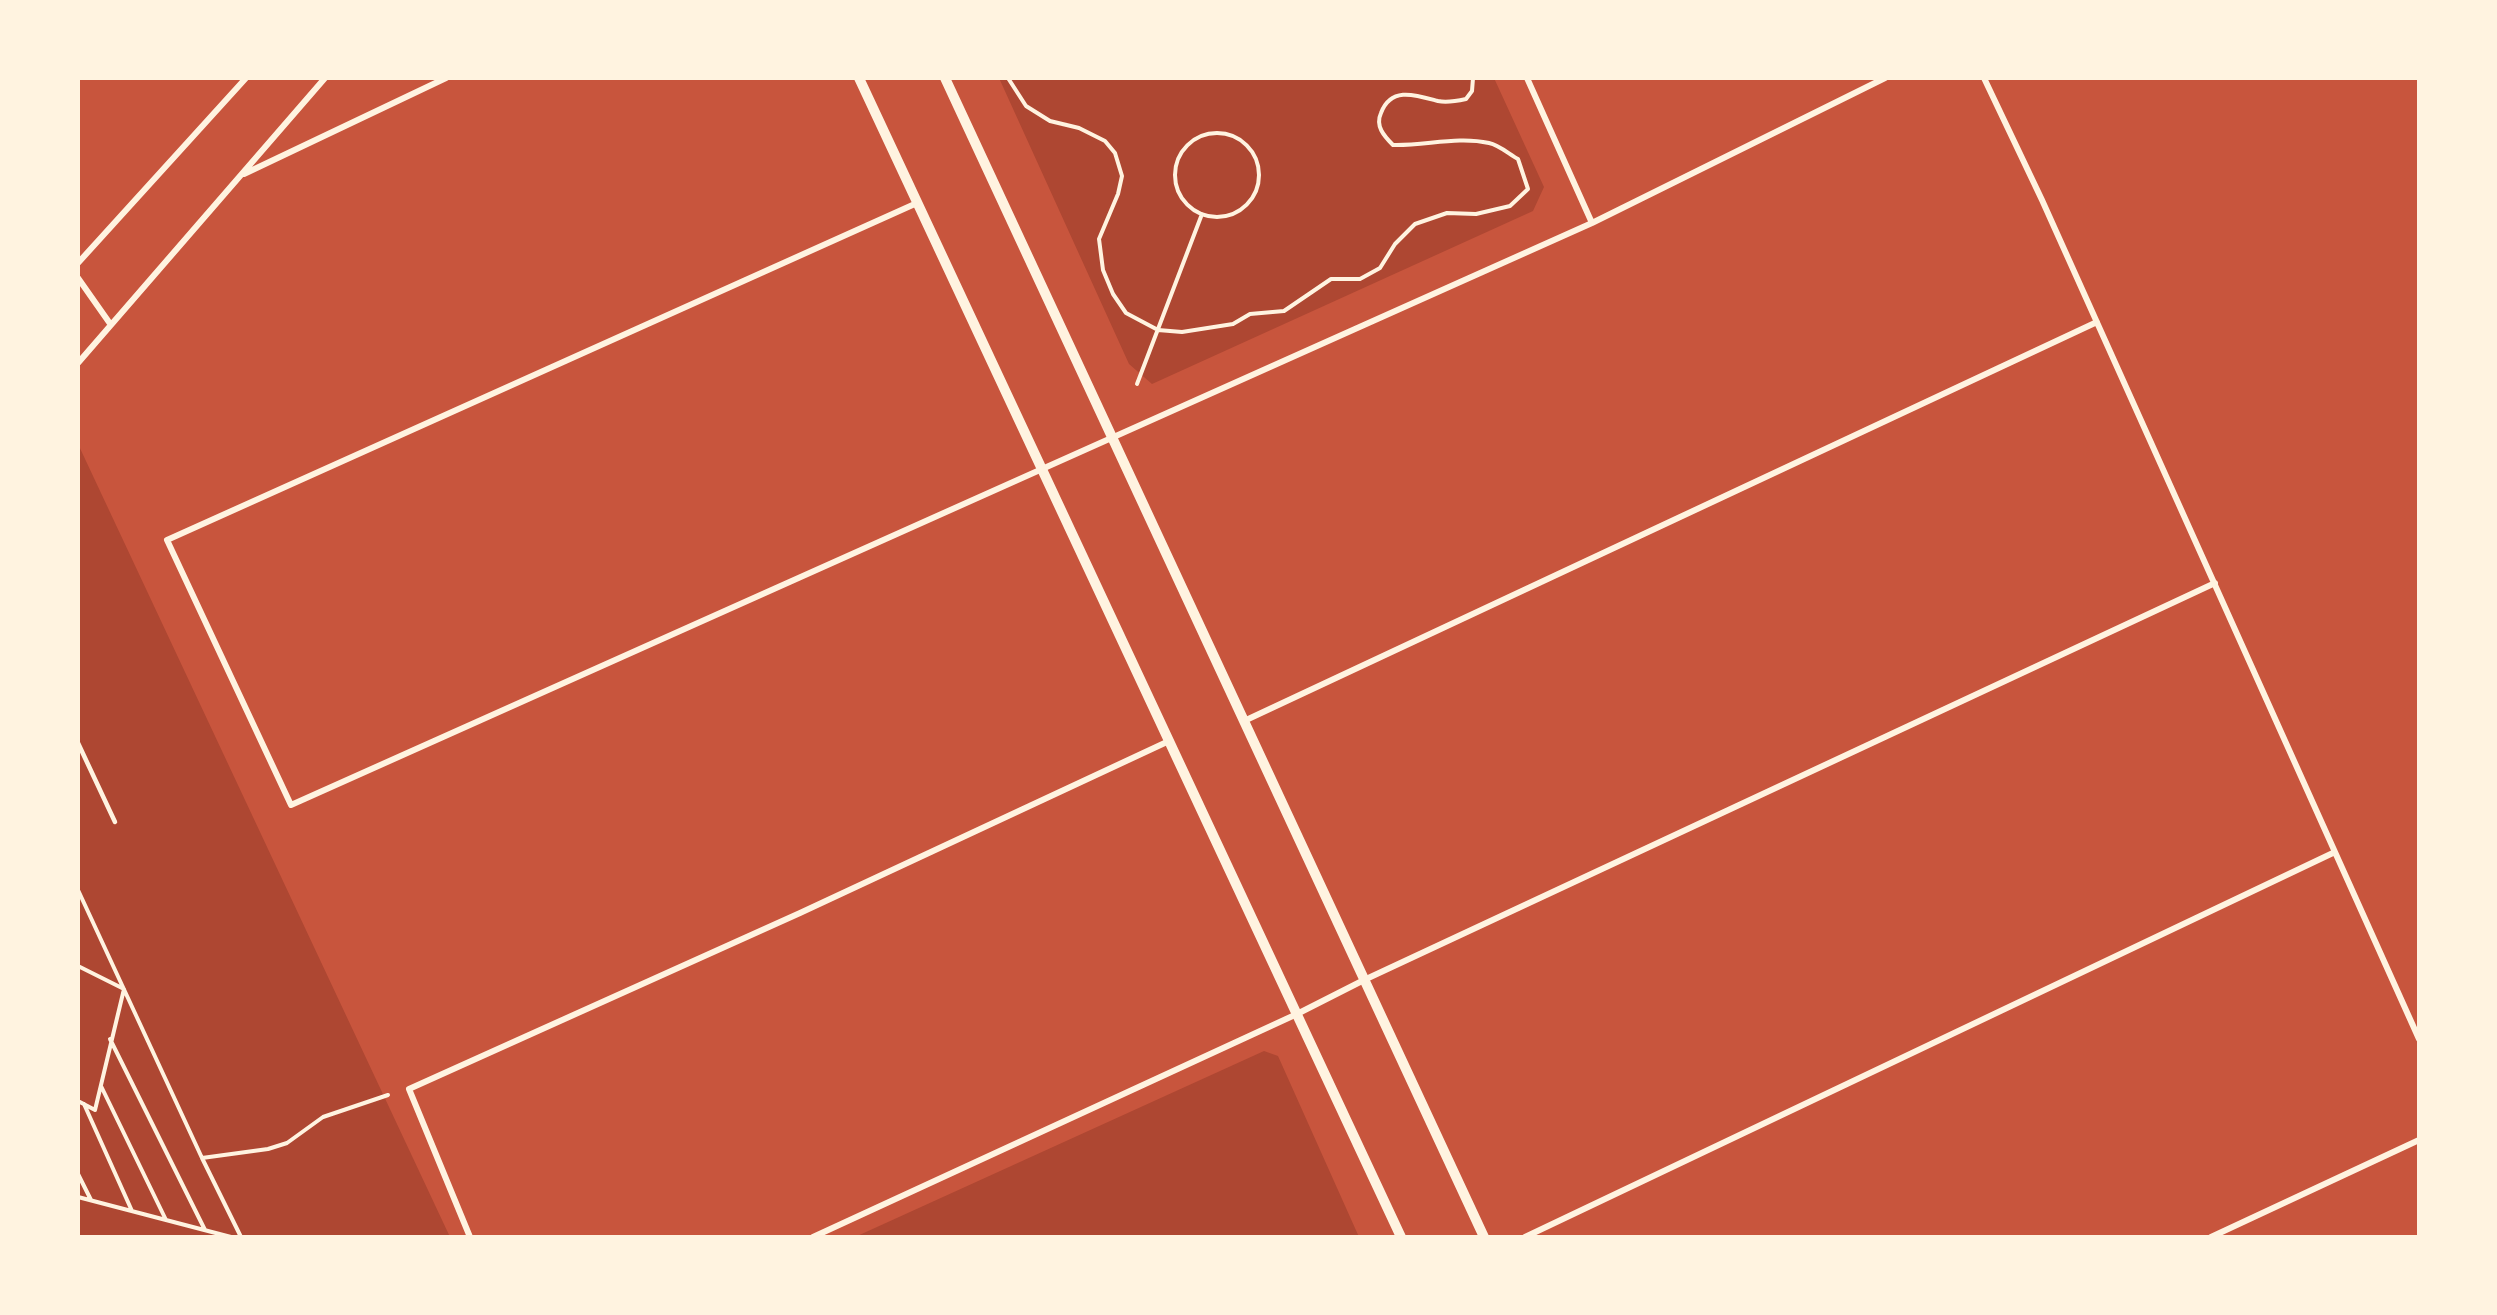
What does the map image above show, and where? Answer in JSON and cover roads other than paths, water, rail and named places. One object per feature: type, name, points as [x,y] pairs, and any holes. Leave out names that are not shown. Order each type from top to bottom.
[{"type":"street","points":[[78,264],[246,78]]},
{"type":"street","points":[[78,363],[325,78]]},
{"type":"street","points":[[241,175],[446,78]]},
{"type":"street","points":[[859,78],[1401,1237]]},
{"type":"street","points":[[945,78],[1484,1237]]},
{"type":"street","points":[[1527,78],[1592,223]]},
{"type":"street","points":[[917,203],[168,540],[291,805],[1592,223],[1886,78]]},
{"type":"street","points":[[1984,78],[2097,322],[2419,1039]]},
{"type":"street","points":[[78,278],[111,325]]},
{"type":"street","points":[[1244,720],[2097,322]]},
{"type":"street","points":[[813,1237],[1297,1014],[1365,980],[2214,583]]},
{"type":"street","points":[[470,1237],[409,1089],[811,908],[1169,741]]},
{"type":"street","points":[[1525,1237],[2335,852]]},
{"type":"street","points":[[2211,1237],[2419,1140]]},
{"type":"lane","points":[[78,743],[115,822]]}]
